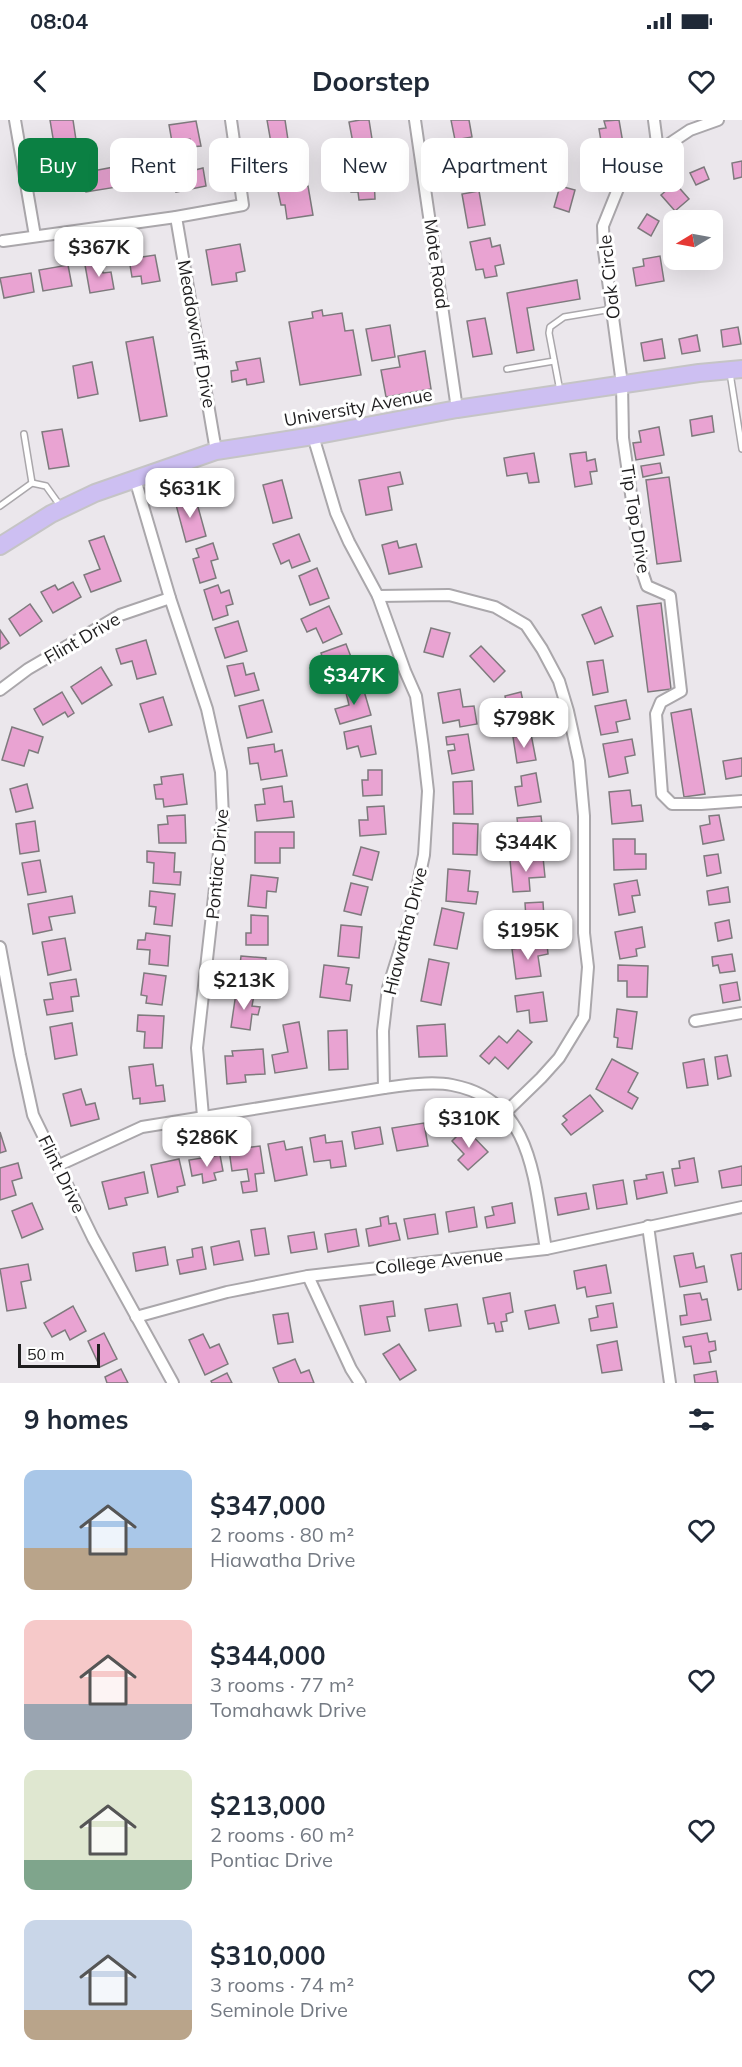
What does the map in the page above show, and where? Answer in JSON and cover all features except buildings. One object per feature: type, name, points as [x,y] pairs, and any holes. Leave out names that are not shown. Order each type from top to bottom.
[{"type":"main road","name":"University Avenue","points":[[0,543],[95,493],[216,451],[314,436],[457,409],[621,384],[736,370]]},
{"type":"street","points":[[15,120],[34,236]]},
{"type":"street","points":[[3,242],[243,205],[231,120]]},
{"type":"street","name":"Mote Road","points":[[415,120],[457,409]]},
{"type":"street","points":[[654,120],[656,138]]},
{"type":"street","name":"Oak Circle","points":[[678,138],[690,130],[718,120]]},
{"type":"street","name":"Oak Circle","points":[[617,192],[603,226],[604,251],[621,384]]},
{"type":"street","name":"Meadowcliff Drive","points":[[176,217],[216,451]]},
{"type":"street","name":"Tip Top Drive","points":[[621,384],[623,438],[642,571],[647,586],[670,596],[681,691],[661,702],[656,714],[662,794],[672,804],[742,801]]},
{"type":"street","name":"Hiawatha Drive","points":[[314,436],[336,513],[378,596],[416,696],[428,791],[424,855],[412,911],[388,988],[383,1032],[384,1088]]},
{"type":"street","name":"Pontiac Drive","points":[[135,478],[170,598],[207,709],[221,783],[223,817],[197,1048],[203,1116]]},
{"type":"street","points":[[378,596],[449,595],[495,607],[526,625],[559,681],[568,711],[579,761],[584,816],[584,933],[588,967],[584,1017],[559,1058],[506,1112]]},
{"type":"street","name":"Flint Drive","points":[[0,690],[28,669],[120,615],[170,598]]},
{"type":"street","name":"Flint Drive","points":[[0,947],[33,1115],[93,1238],[173,1383]]},
{"type":"street","points":[[695,1021],[742,1013]]},
{"type":"street","points":[[57,1166],[142,1127],[384,1088],[451,1084],[480,1094],[506,1112],[524,1140],[546,1250]]},
{"type":"street","name":"College Avenue","points":[[136,1317],[226,1292],[308,1276],[546,1250],[742,1207]]},
{"type":"street","points":[[648,1226],[670,1383]]},
{"type":"street","points":[[308,1276],[351,1369],[360,1383]]},
{"type":"lane","points":[[560,393],[549,333],[550,327],[564,317],[612,309]]},
{"type":"lane","points":[[507,369],[554,361]]},
{"type":"lane","points":[[736,370],[742,448]]},
{"type":"lane","points":[[24,434],[32,483]]},
{"type":"lane","points":[[0,506],[32,483],[46,486],[62,509]]}]
